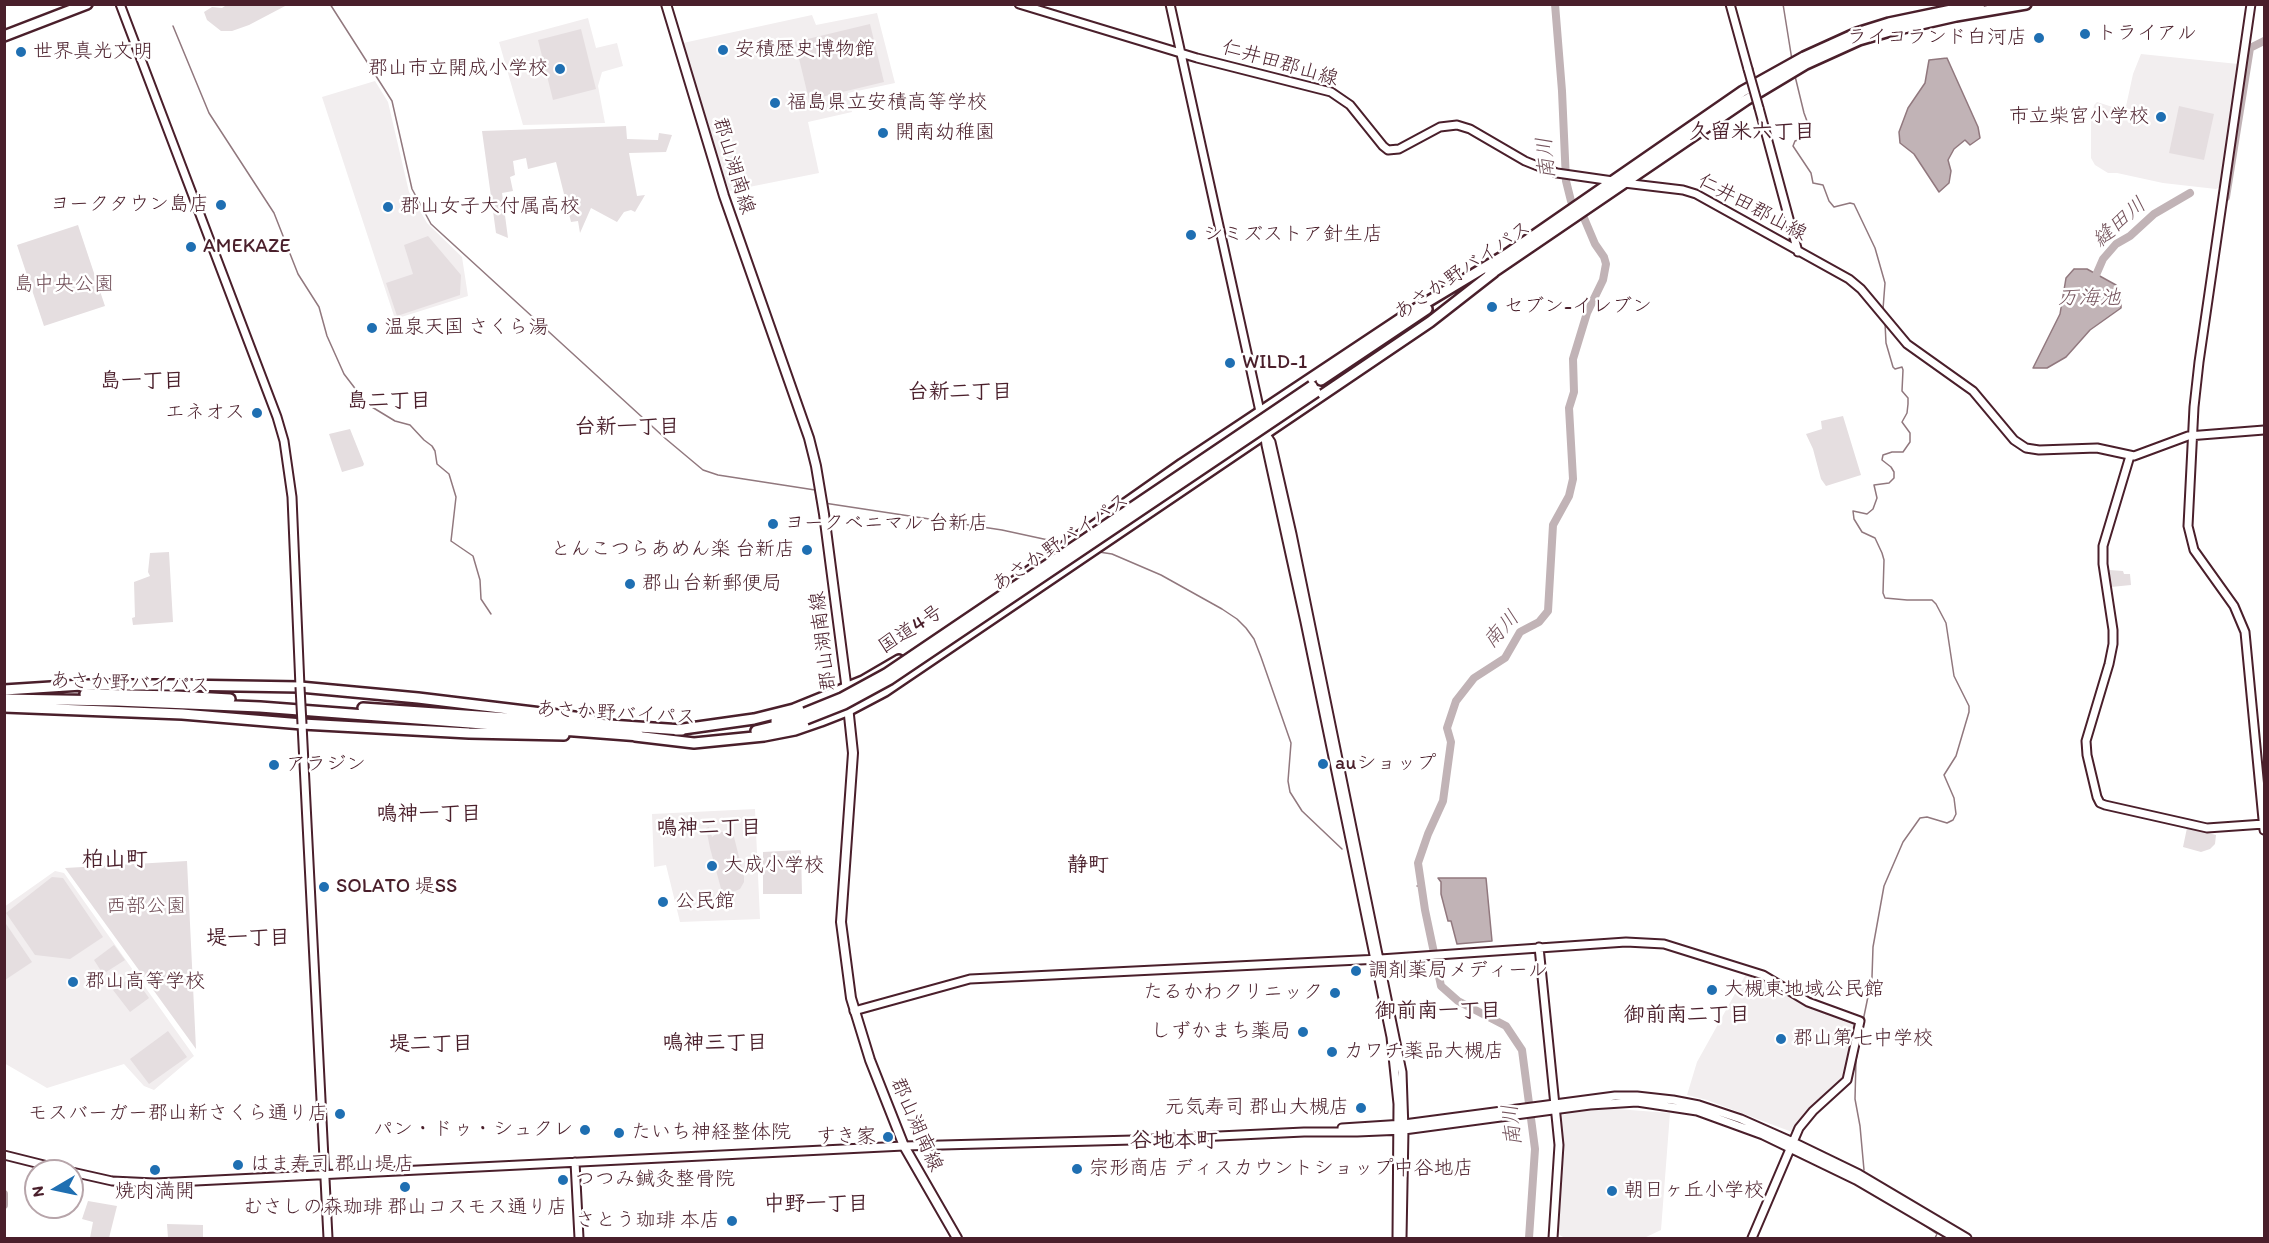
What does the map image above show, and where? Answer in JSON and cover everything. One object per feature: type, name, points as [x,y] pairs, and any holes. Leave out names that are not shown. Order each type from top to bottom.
[{"type":"highway","points":[[4,36],[87,4]]},
{"type":"highway","name":"あさか野バイパス","points":[[1314,389],[1494,272],[1583,206],[1612,181],[1743,92],[1822,48],[1857,33],[1889,23],[1980,4]]},
{"type":"highway","name":"あさか野バイパス","points":[[1583,206],[1624,183],[1746,100],[1806,64],[1833,51],[1859,40],[1920,23],[2026,4]]},
{"type":"highway","name":"あさか野バイパス","points":[[4,699],[250,706],[673,738],[764,730],[844,704],[890,680],[1507,254],[1566,218]]},
{"type":"highway","points":[[1261,413],[1408,313],[1507,254]]},
{"type":"highway","points":[[634,736],[694,743],[740,740],[795,730],[849,710],[885,691],[1430,322],[1494,272]]},
{"type":"highway","name":"国道4号","points":[[676,730],[769,717],[812,703],[863,681],[912,653],[1182,464],[1261,413]]},
{"type":"highway","points":[[4,692],[104,685],[300,687],[561,714],[650,729]]},
{"type":"highway","name":"あさか野バイパス","points":[[4,692],[176,696],[676,730],[744,727],[806,716]]},
{"type":"highway","points":[[4,707],[182,714],[302,724],[501,734],[621,735]]},
{"type":"main road","name":"郡山湖南線","points":[[666,4],[724,196],[810,441],[816,466],[853,753],[841,922],[847,979],[854,1011],[904,1146],[957,1239]]},
{"type":"street","points":[[120,4],[283,438],[292,497],[328,1239]]},
{"type":"street","name":"仁井田郡山線","points":[[1019,4],[1180,53],[1331,92],[1350,105],[1388,150],[1399,149],[1440,127],[1457,125],[1470,129],[1525,161],[1557,172],[1683,190],[1696,194],[1857,285],[1907,345],[1980,398],[2017,443],[2036,450],[2097,448],[2139,456],[2192,436],[2265,430]]},
{"type":"street","points":[[1170,4],[1265,433],[1271,442],[1292,534],[1377,959],[1391,1037],[1401,1127],[1402,1239]]},
{"type":"street","points":[[1730,4],[1798,252]]},
{"type":"street","points":[[2251,4],[2200,353],[2192,436],[2192,474],[2188,518],[2194,550],[2234,606],[2244,628],[2265,830]]},
{"type":"street","points":[[1644,169],[1643,176],[1647,185]]},
{"type":"street","points":[[2130,456],[2103,546],[2103,564],[2113,644],[2086,741],[2097,796],[2100,803],[2105,805],[2204,828],[2264,825]]},
{"type":"street","points":[[854,1011],[970,979],[1377,959],[1626,942],[1664,944],[1763,975],[1808,1002],[1860,1021],[1847,1080],[1799,1128],[1752,1239]]},
{"type":"street","points":[[1539,947],[1559,1144],[1552,1239]]},
{"type":"street","points":[[84,1176],[135,1183],[904,1146],[1122,1141],[1304,1132],[1324,1129],[1401,1127],[1538,1109],[1615,1096],[1637,1096],[1699,1105],[1741,1119],[1856,1180],[1955,1239]]},
{"type":"street","points":[[1396,1239],[1401,1127]]},
{"type":"street","points":[[1792,1145],[1859,1174],[1967,1239]]},
{"type":"street","points":[[4,1155],[24,1160]]},
{"type":"street","points":[[575,1162],[579,1239]]},
{"type":"shaded area","name":"福島県立安積高等学校","points":[[877,13],[895,83],[848,93],[852,112],[808,122],[819,173],[729,191],[683,43],[812,15],[816,25]]},
{"type":"shaded area","name":"郡山市立開成小学校","points":[[588,18],[596,48],[617,43],[623,66],[602,72],[598,86],[605,123],[523,125],[499,42]]},
{"type":"shaded area","name":"市立柴宮小学校","points":[[2141,54],[2238,64],[2220,187],[2216,189],[2163,183],[2108,173],[2095,165],[2091,158],[2091,122],[2094,105],[2097,102],[2125,111],[2133,74]]},
{"type":"shaded area","name":"郡山女子大付属高校","points":[[375,81],[388,102],[409,192],[427,223],[462,257],[468,296],[395,319],[322,97]]},
{"type":"shaded area","name":"大成小学校","points":[[755,809],[760,919],[680,922],[666,865],[654,867],[652,814]]},
{"type":"shaded area","name":"郡山高等学校","points":[[55,871],[64,873],[194,1056],[154,1090],[144,1086],[124,1064],[47,1088],[4,1063],[4,907]]},
{"type":"shaded area","name":"郡山第七中学校","points":[[1746,974],[1764,979],[1803,1003],[1855,1025],[1842,1079],[1804,1113],[1792,1132],[1707,1100],[1687,1095],[1697,1062]]},
{"type":"shaded area","name":"朝日ヶ丘小学校","points":[[1603,1108],[1670,1113],[1661,1230],[1644,1238],[1565,1238],[1556,1233],[1563,1152],[1560,1117]]},
{"type":"green space","points":[[228,4],[287,5],[249,25],[232,31],[221,31],[207,20],[204,12],[212,7],[222,8]]},
{"type":"green space","points":[[870,24],[884,82],[809,100],[795,42]]},
{"type":"green space","points":[[581,29],[596,89],[553,100],[538,40]]},
{"type":"green space","points":[[2179,106],[2214,114],[2204,160],[2169,153]]},
{"type":"green space","points":[[626,126],[627,139],[658,140],[659,133],[672,135],[666,152],[629,153],[637,196],[645,195],[635,212],[631,210],[624,212],[617,222],[591,208],[580,233],[578,221],[571,222],[556,162],[528,169],[526,158],[513,161],[515,175],[510,177],[513,191],[502,193],[508,238],[496,233],[482,131]]},
{"type":"green space","name":"島中央公園","points":[[78,225],[105,306],[44,326],[17,245]]},
{"type":"green space","points":[[428,236],[461,275],[460,295],[397,316],[386,283],[413,274],[404,245]]},
{"type":"green space","points":[[1843,416],[1861,475],[1826,486],[1821,479],[1813,449],[1806,434],[1822,429],[1821,421]]},
{"type":"green space","points":[[350,429],[364,464],[342,472],[329,434]]},
{"type":"green space","points":[[169,552],[173,622],[133,625],[132,618],[135,617],[134,582],[150,576],[148,572],[150,553]]},
{"type":"green space","points":[[2109,570],[2130,574],[2131,585],[2111,587]]},
{"type":"green space","points":[[709,827],[712,837],[719,832],[724,832],[734,837],[744,877],[740,889],[733,892],[726,891],[726,895],[723,896],[710,848],[706,828]]},
{"type":"green space","points":[[2187,828],[2216,835],[2215,844],[2210,849],[2201,852],[2183,847]]},
{"type":"green space","points":[[800,850],[802,894],[763,894],[763,852]]},
{"type":"green space","name":"西部公園","points":[[187,861],[196,1049],[65,868]]},
{"type":"green space","points":[[52,877],[63,878],[103,937],[70,959],[35,955],[6,913]]},
{"type":"green space","points":[[4,921],[32,962],[5,980],[4,980]]},
{"type":"green space","points":[[114,945],[125,960],[103,974],[94,960]]},
{"type":"green space","points":[[133,976],[149,998],[130,1012],[113,990]]},
{"type":"green space","points":[[168,1031],[187,1057],[149,1084],[130,1059]]},
{"type":"green space","points":[[88,1201],[117,1206],[109,1238],[90,1238],[93,1222],[82,1219],[84,1219]]},
{"type":"green space","points":[[167,1224],[203,1225],[203,1238],[168,1238]]},
{"type":"water","points":[[1947,58],[1978,127],[1980,138],[1970,145],[1965,140],[1954,149],[1948,160],[1951,171],[1949,183],[1939,192],[1914,154],[1900,143],[1899,132],[1908,108],[1925,83],[1929,60]]},
{"type":"water","name":"万海池","points":[[2074,269],[2087,269],[2116,285],[2121,294],[2121,308],[2090,330],[2066,357],[2047,368],[2033,368],[2060,314],[2066,278]]},
{"type":"water","points":[[1438,878],[1486,878],[1492,941],[1457,944],[1451,921],[1448,921],[1441,894],[1441,882]]},
{"type":"waterway","points":[[330,4],[392,101],[412,189],[431,224],[666,439],[703,470],[718,475],[815,490],[817,502],[819,502]]},
{"type":"waterway","name":"南川","points":[[1529,1238],[1535,1149],[1522,1050],[1506,1026],[1458,1001],[1441,986],[1418,863],[1443,801],[1451,742],[1447,728],[1456,701],[1474,678],[1505,658],[1520,632],[1539,622],[1548,611],[1553,525],[1569,496],[1573,479],[1569,408],[1574,392],[1573,359],[1587,313],[1603,280],[1606,264],[1584,218],[1571,201],[1566,181],[1555,4]]},
{"type":"waterway","points":[[1783,4],[1792,60]]},
{"type":"waterway","points":[[173,26],[209,113],[274,213],[298,274],[319,307],[327,336],[344,374],[367,404],[395,421],[410,425],[432,446],[437,464],[449,474],[456,497],[451,541],[473,556],[480,580],[481,599],[491,614]]},
{"type":"waterway","name":"縫田川","points":[[2226,197],[2250,48],[2264,41]]},
{"type":"waterway","points":[[1795,76],[1811,132],[1809,136],[1795,141],[1793,146],[1811,173],[1813,183],[1823,185],[1834,207],[1854,204],[1875,248],[1885,283],[1883,309]]},
{"type":"waterway","name":"縫田川","points":[[2093,282],[2103,259],[2116,244],[2130,236],[2154,214],[2190,193]]},
{"type":"waterway","points":[[1863,1021],[1872,977],[1873,947],[1884,886],[1903,842],[1920,818],[1927,817],[1947,823],[1953,820],[1956,814],[1954,798],[1944,775],[1956,756],[1969,712],[1969,706],[1954,676],[1946,623],[1936,604],[1932,600],[1885,598],[1882,553],[1875,538],[1862,532],[1854,519],[1853,511],[1867,514],[1873,509],[1877,498],[1874,485],[1889,483],[1894,478],[1891,467],[1882,460],[1883,455],[1903,452],[1910,442],[1910,433],[1902,422],[1907,413],[1908,404],[1908,398],[1902,391],[1903,370],[1902,367],[1895,369],[1893,367],[1886,343],[1885,323]]},
{"type":"waterway","points":[[824,503],[1002,530],[1062,543]]},
{"type":"waterway","points":[[1099,552],[1112,554],[1161,575],[1222,609],[1246,628],[1254,639],[1291,743],[1288,781],[1290,792],[1302,811],[1342,849]]},
{"type":"waterway","points":[[1862,1029],[1856,1060],[1855,1099],[1864,1170]]},
{"type":"waterway","points":[[4,1194],[4,1205]]},
{"type":"waterway","points":[[1912,1217],[1937,1234],[1935,1238]]},
{"type":"place","name":"トライアル","points":[[2085,34]]},
{"type":"place","name":"ライコランド白河店","points":[[2039,38]]},
{"type":"place","name":"安積歴史博物館","points":[[723,50]]},
{"type":"place","name":"世界真光文明","points":[[21,52]]},
{"type":"place","name":"郡山市立開成小学校","points":[[560,69]]},
{"type":"place","name":"福島県立安積高等学校","points":[[775,103]]},
{"type":"place","name":"市立柴宮小学校","points":[[2161,117]]},
{"type":"place","name":"開南幼稚園","points":[[883,133]]},
{"type":"place","name":"ヨークタウン島店","points":[[221,205]]},
{"type":"place","name":"郡山女子大付属高校","points":[[388,207]]},
{"type":"place","name":"シミズストア針生店","points":[[1191,235]]},
{"type":"place","name":"AMEKAZE","points":[[191,247]]},
{"type":"place","name":"セブン-イレブン","points":[[1492,307]]},
{"type":"place","name":"温泉天国 さくら湯","points":[[372,328]]},
{"type":"place","name":"WILD-1","points":[[1230,363]]},
{"type":"place","name":"エネオス","points":[[257,413]]},
{"type":"place","name":"ヨークベニマル 台新店","points":[[773,524]]},
{"type":"place","name":"とんこつらあめん楽 台新店","points":[[807,550]]},
{"type":"place","name":"郡山台新郵便局","points":[[630,584]]},
{"type":"place","name":"auショップ","points":[[1323,764]]},
{"type":"place","name":"アラジン","points":[[274,765]]},
{"type":"place","name":"大成小学校","points":[[712,866]]},
{"type":"place","name":"SOLATO 堤SS","points":[[324,887]]},
{"type":"place","name":"公民館","points":[[663,902]]},
{"type":"place","name":"調剤薬局メディール","points":[[1356,971]]},
{"type":"place","name":"郡山高等学校","points":[[73,982]]},
{"type":"place","name":"大槻東地域公民館","points":[[1712,990]]},
{"type":"place","name":"たるかわクリニック","points":[[1335,993]]},
{"type":"place","name":"しずかまち薬局","points":[[1303,1032]]},
{"type":"place","name":"郡山第七中学校","points":[[1781,1039]]},
{"type":"place","name":"カワチ薬品大槻店","points":[[1332,1052]]},
{"type":"place","name":"元気寿司 郡山大槻店","points":[[1361,1108]]},
{"type":"place","name":"モスバーガー郡山新さくら通り店","points":[[340,1114]]},
{"type":"place","name":"パン・ドゥ・シュクレ","points":[[585,1130]]},
{"type":"place","name":"たいち神経整体院","points":[[619,1133]]},
{"type":"place","name":"すき家","points":[[888,1137]]},
{"type":"place","name":"はま寿司 郡山堤店","points":[[238,1165]]},
{"type":"place","name":"宗形商店 ディスカウントショップ中谷地店","points":[[1077,1169]]},
{"type":"place","name":"焼肉満開","points":[[155,1170]]},
{"type":"place","name":"つつみ鍼灸整骨院","points":[[563,1180]]},
{"type":"place","name":"むさしの森珈琲 郡山コスモス通り店","points":[[405,1187]]},
{"type":"place","name":"朝日ヶ丘小学校","points":[[1612,1191]]},
{"type":"place","name":"さとう珈琲 本店","points":[[732,1221]]},
{"type":"district","name":"久留米六丁目","points":[[1752,133]]},
{"type":"district","name":"島一丁目","points":[[142,382]]},
{"type":"district","name":"台新二丁目","points":[[960,393]]},
{"type":"district","name":"島二丁目","points":[[389,402]]},
{"type":"district","name":"台新一丁目","points":[[627,428]]},
{"type":"district","name":"鳴神一丁目","points":[[429,815]]},
{"type":"district","name":"鳴神二丁目","points":[[709,829]]},
{"type":"district","name":"柏山町","points":[[115,860]]},
{"type":"district","name":"静町","points":[[1088,866]]},
{"type":"district","name":"堤一丁目","points":[[248,939]]},
{"type":"district","name":"御前南一丁目","points":[[1438,1012]]},
{"type":"district","name":"御前南二丁目","points":[[1687,1016]]},
{"type":"district","name":"鳴神三丁目","points":[[715,1044]]},
{"type":"district","name":"堤二丁目","points":[[431,1045]]},
{"type":"district","name":"谷地本町","points":[[1174,1141]]},
{"type":"district","name":"中野一丁目","points":[[816,1205]]}]
